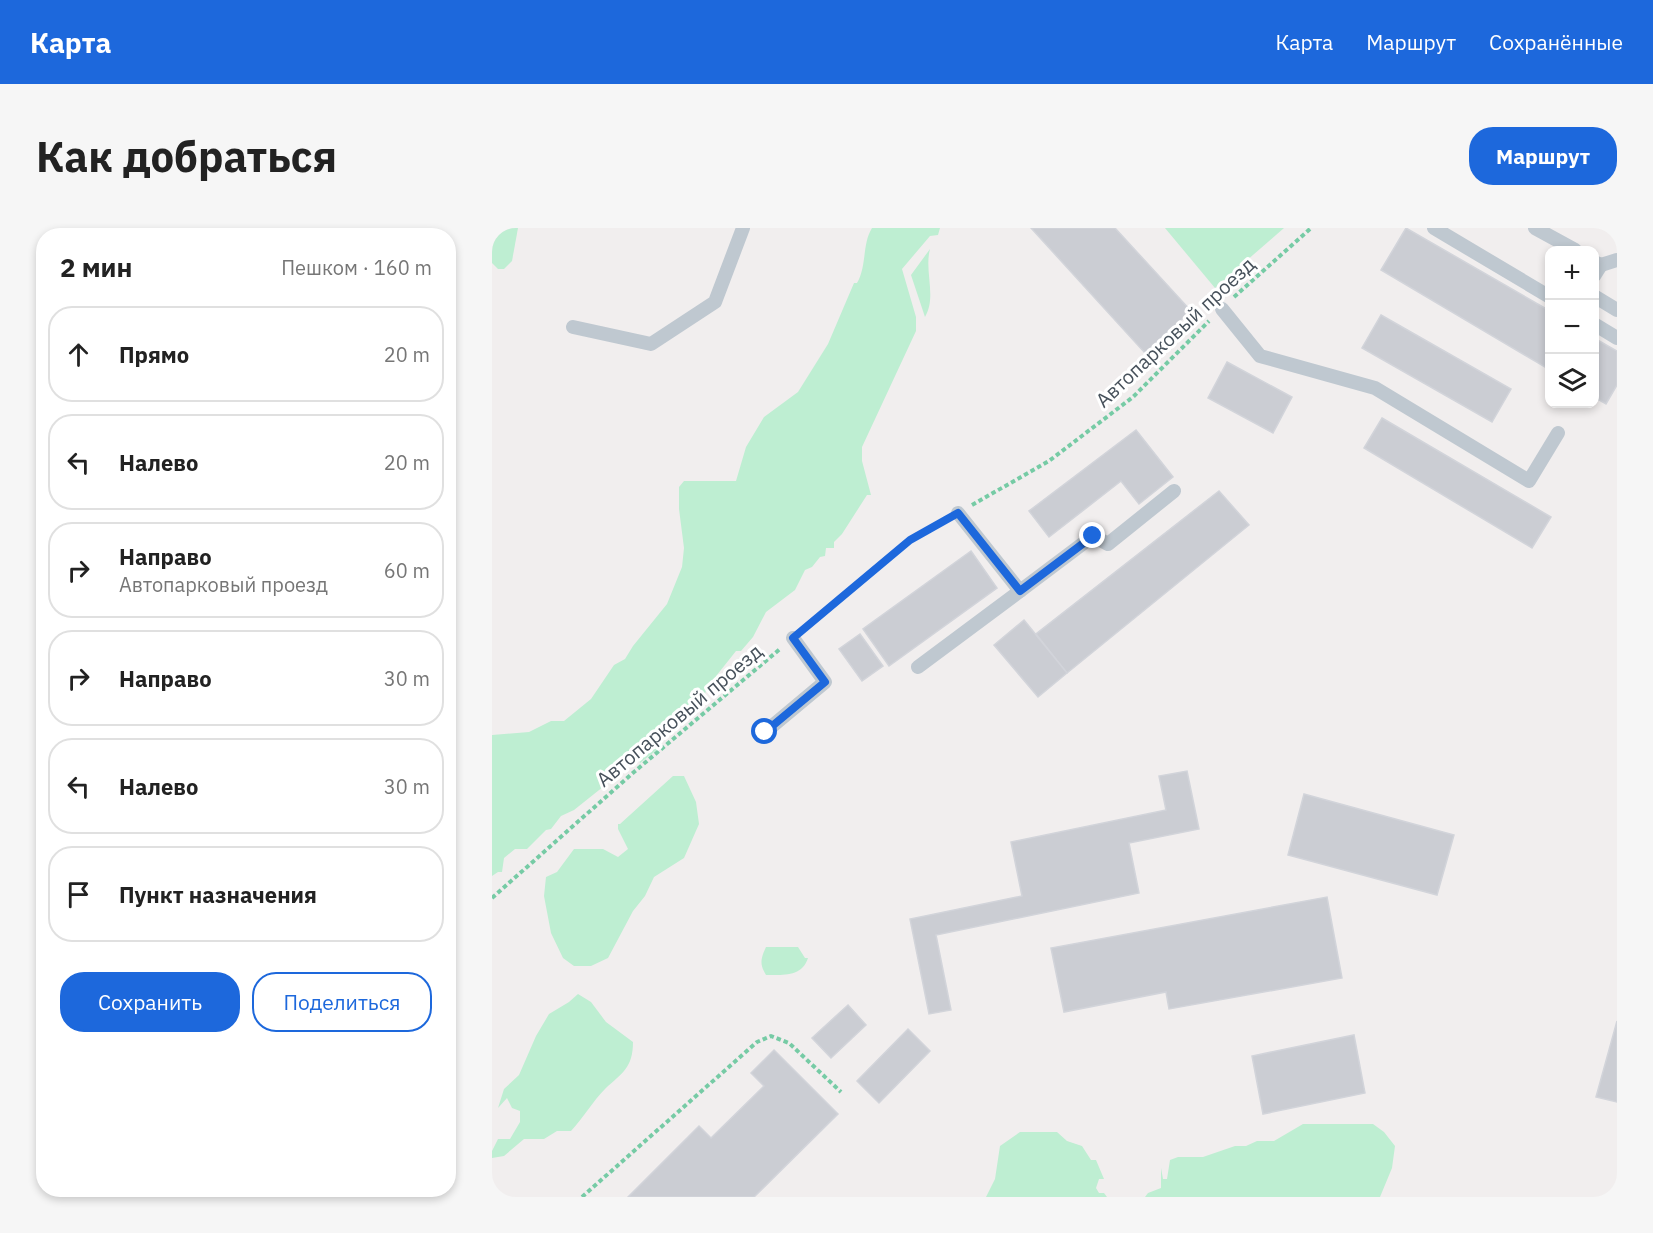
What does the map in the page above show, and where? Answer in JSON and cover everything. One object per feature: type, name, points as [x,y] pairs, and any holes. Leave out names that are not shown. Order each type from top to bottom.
[{"type":"lane","points":[[573,327],[651,344],[715,302],[743,228]]},
{"type":"lane","points":[[1434,228],[1545,294]]},
{"type":"lane","points":[[1535,228],[1568,246]]},
{"type":"lane","points":[[1599,266],[1617,260]]},
{"type":"lane","points":[[1599,299],[1617,310]]},
{"type":"lane","points":[[1222,309],[1260,356],[1375,388],[1529,481],[1558,432]]},
{"type":"lane","points":[[1599,327],[1617,338]]},
{"type":"lane","points":[[918,667],[1093,536],[1108,544],[1174,491]]},
{"type":"lane","points":[[958,513],[1020,591]]},
{"type":"lane","points":[[765,732],[825,682],[793,638]]},
{"type":"path","name":"Автопарковый проезд","points":[[492,898],[634,772],[910,540],[1049,461],[1133,397],[1222,309],[1311,228]]},
{"type":"path","points":[[582,1197],[757,1042],[771,1036],[789,1043],[841,1092]]},
{"type":"green space","points":[[492,228],[518,228],[512,261],[504,269],[498,269],[492,263]]},
{"type":"green space","points":[[872,228],[940,228],[938,235],[930,236],[902,269],[916,317],[916,331],[862,447],[862,461],[871,495],[867,495],[842,534],[834,542],[834,548],[826,548],[825,556],[820,557],[812,567],[805,570],[795,590],[766,612],[753,637],[741,651],[736,651],[707,685],[704,699],[696,699],[670,732],[659,735],[659,745],[662,746],[640,763],[637,755],[633,763],[574,810],[561,816],[551,829],[546,830],[527,849],[515,849],[504,858],[502,872],[492,876],[492,735],[529,732],[551,721],[564,721],[591,699],[614,665],[625,659],[667,604],[682,567],[684,548],[679,487],[684,481],[736,481],[746,447],[764,417],[798,392],[828,344],[854,283],[857,283],[860,276]]},
{"type":"green space","points":[[1165,228],[1284,228],[1215,288]]},
{"type":"green space","points":[[930,249],[928,266],[930,301],[925,317],[911,275]]},
{"type":"green space","points":[[673,776],[684,776],[696,802],[699,824],[684,858],[654,877],[608,958],[591,966],[574,966],[563,958],[551,933],[544,896],[546,877],[557,872],[574,849],[603,849],[618,857],[628,849],[618,829],[618,824]]},
{"type":"green space","points":[[766,947],[798,947],[805,958],[808,958],[797,972],[785,975],[766,975],[762,968],[762,961]]},
{"type":"green space","points":[[578,994],[591,1002],[606,1022],[633,1042],[629,1064],[571,1131],[557,1131],[544,1139],[524,1139],[504,1156],[492,1158],[492,1151],[498,1139],[510,1139],[520,1122],[520,1111],[512,1108],[507,1098],[498,1108],[504,1089],[519,1075],[536,1036],[549,1014]]},
{"type":"green space","points":[[1303,1124],[1373,1124],[1384,1132],[1395,1146],[1392,1168],[1380,1197],[1145,1197],[1148,1193],[1161,1188],[1161,1168],[1163,1179],[1167,1179],[1170,1160],[1178,1157],[1203,1157],[1257,1141],[1274,1141]]},
{"type":"green space","points":[[1020,1132],[1057,1132],[1067,1141],[1082,1146],[1091,1160],[1096,1160],[1104,1179],[1099,1179],[1096,1188],[1099,1193],[1104,1193],[1107,1197],[986,1197],[995,1179],[1000,1146]]},
{"type":"building","points":[[1031,228],[1115,228],[1191,311],[1145,353]]},
{"type":"building","points":[[1406,228],[1545,308],[1545,367],[1381,270]]},
{"type":"building","points":[[1381,315],[1511,389],[1492,422],[1362,348]]},
{"type":"building","points":[[1599,341],[1617,351],[1617,385],[1606,404],[1599,400]]},
{"type":"building","points":[[1227,362],[1292,397],[1273,433],[1208,398]]},
{"type":"building","points":[[1382,418],[1551,517],[1532,548],[1364,448]]},
{"type":"building","points":[[1136,430],[1173,477],[1139,504],[1121,481],[1049,537],[1029,511]]},
{"type":"building","points":[[1219,491],[1249,525],[1067,673],[1036,634]]},
{"type":"building","points":[[971,551],[997,588],[889,666],[863,629]]},
{"type":"building","points":[[1024,620],[1067,673],[1038,697],[994,645]]},
{"type":"building","points":[[860,634],[883,666],[862,681],[839,649]]},
{"type":"building","points":[[1187,771],[1199,829],[1129,843],[1139,893],[936,935],[951,1010],[929,1014],[910,919],[1022,896],[1011,842],[1166,810],[1159,776]]},
{"type":"building","points":[[1304,794],[1454,835],[1437,895],[1288,855]]},
{"type":"building","points":[[1327,897],[1342,978],[1169,1009],[1166,992],[1064,1012],[1051,948]]},
{"type":"building","points":[[848,1005],[866,1025],[831,1058],[812,1038]]},
{"type":"building","points":[[1617,1021],[1617,1102],[1596,1097]]},
{"type":"building","points":[[908,1029],[930,1051],[879,1103],[857,1081]]},
{"type":"building","points":[[1354,1035],[1365,1093],[1263,1114],[1252,1056]]},
{"type":"building","points":[[774,1050],[838,1114],[754,1197],[628,1197],[699,1126],[711,1138],[764,1086],[751,1073]]},
{"type":"route","points":[[765,732],[825,682],[793,638],[910,540],[958,513],[1020,591],[1093,536]]}]
